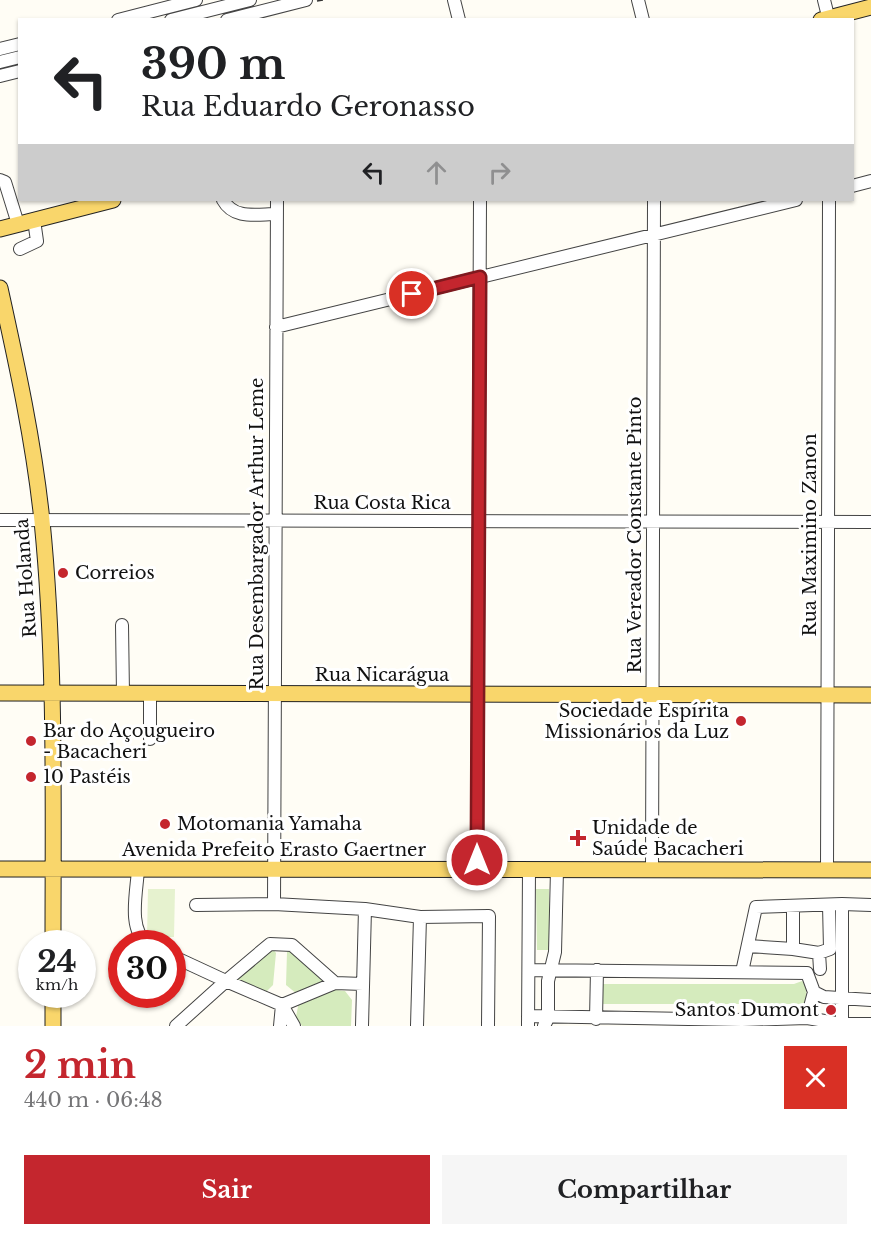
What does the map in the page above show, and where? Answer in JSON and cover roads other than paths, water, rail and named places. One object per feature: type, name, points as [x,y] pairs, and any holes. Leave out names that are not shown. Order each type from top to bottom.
[{"type":"main road","points":[[830,18],[871,7]]},
{"type":"main road","points":[[0,229],[109,201]]},
{"type":"main road","name":"Rua Holanda","points":[[0,288],[21,387],[42,521],[53,693],[53,930]]},
{"type":"main road","name":"Rua Nicarágua","points":[[0,693],[871,695]]},
{"type":"main road","name":"Avenida Prefeito Erasto Gaertner","points":[[0,869],[871,870]]},
{"type":"main road","points":[[53,1008],[53,1026]]},
{"type":"street","points":[[124,18],[173,3],[196,0]]},
{"type":"street","points":[[179,18],[250,0]]},
{"type":"street","points":[[235,18],[306,0]]},
{"type":"street","points":[[453,0],[458,18]]},
{"type":"street","points":[[638,0],[642,18]]},
{"type":"street","points":[[824,0],[826,18]]},
{"type":"street","points":[[0,49],[18,44]]},
{"type":"street","points":[[0,62],[18,58]]},
{"type":"street","points":[[0,76],[18,72]]},
{"type":"street","points":[[0,180],[5,182],[18,224]]},
{"type":"street","points":[[854,185],[871,181]]},
{"type":"street","points":[[223,201],[237,213],[277,214]]},
{"type":"street","name":"Rua Desembargador Arthur Leme","points":[[274,904],[277,201]]},
{"type":"street","points":[[477,870],[480,201]]},
{"type":"street","name":"Rua Vereador Constante Pinto","points":[[652,870],[654,201]]},
{"type":"street","points":[[276,327],[792,201]]},
{"type":"street","name":"Rua Maximino Zanon","points":[[827,870],[829,201]]},
{"type":"street","points":[[20,249],[37,241],[34,220]]},
{"type":"street","name":"Rua Costa Rica","points":[[0,520],[871,522]]},
{"type":"street","points":[[122,625],[123,694]]},
{"type":"street","points":[[150,694],[150,739]]},
{"type":"street","points":[[137,930],[138,869]]},
{"type":"street","points":[[529,870],[528,1021],[596,1019],[665,1023],[742,1023],[807,1018],[842,1025],[871,1024]]},
{"type":"street","points":[[546,1022],[555,952],[557,870]]},
{"type":"street","points":[[196,905],[274,904],[365,909],[420,917],[489,916],[488,1026]]},
{"type":"street","points":[[748,946],[819,953],[830,950],[836,905]]},
{"type":"street","points":[[836,905],[843,963],[842,1025]]},
{"type":"street","points":[[742,972],[756,907],[871,905]]},
{"type":"street","points":[[793,949],[794,906]]},
{"type":"street","points":[[362,1026],[365,909]]},
{"type":"street","points":[[417,1026],[420,917]]},
{"type":"street","points":[[176,1026],[270,944],[292,945],[335,983]]},
{"type":"street","points":[[819,953],[820,969]]},
{"type":"street","points":[[186,962],[282,1005],[294,1026]]},
{"type":"street","points":[[528,970],[807,973],[843,963]]},
{"type":"street","points":[[596,1019],[597,970]]},
{"type":"street","points":[[807,973],[814,992],[807,1018]]},
{"type":"street","points":[[282,1005],[335,983],[363,984]]},
{"type":"street","points":[[814,992],[824,997],[844,1000],[871,1000]]},
{"type":"street","points":[[280,1026],[282,1005]]},
{"type":"place","name":"Correios","points":[[63,573]]},
{"type":"place","name":"Sociedade Espírita Missionários da Luz","points":[[741,721]]},
{"type":"place","name":"Bar do Açougueiro - Bacacheri","points":[[31,741]]},
{"type":"place","name":"10 Pastéis","points":[[31,777]]},
{"type":"place","name":"Motomania Yamaha","points":[[165,824]]},
{"type":"place","name":"Unidade de Saúde Bacacheri","points":[[578,838]]},
{"type":"place","name":"Santos Dumont","points":[[831,1010]]}]
